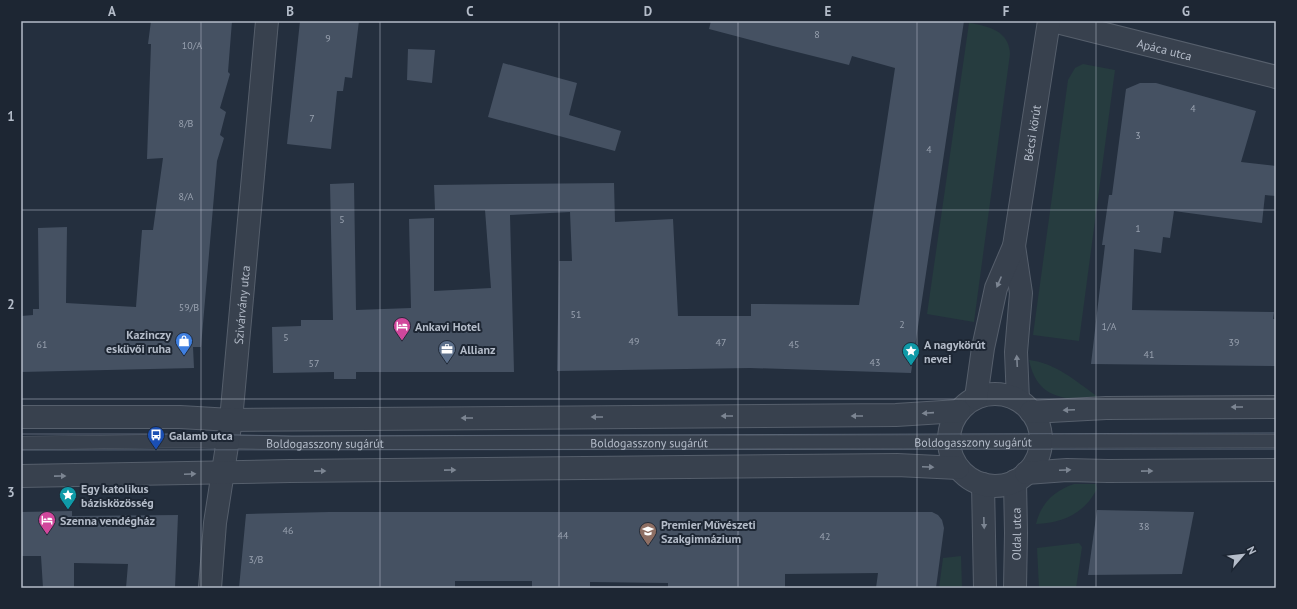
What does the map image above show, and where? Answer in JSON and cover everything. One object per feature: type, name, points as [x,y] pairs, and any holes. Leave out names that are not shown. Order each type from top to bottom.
[{"type":"street","name":"Szivárvány utca","points":[[210,588],[216,523],[231,420],[266,21]]},
{"type":"street","name":"Bécsi körút","points":[[976,398],[983,348],[996,288],[1014,246],[1049,21]]},
{"type":"street","name":"Apáca utca","points":[[1053,21],[1276,77]]},
{"type":"street","name":"Bécsi körút","points":[[1014,246],[1021,293],[1016,352],[1025,406],[1037,422],[1040,442]]},
{"type":"street","points":[[1276,407],[1106,408],[1025,406],[1005,395],[990,394],[976,398],[959,411],[953,421],[949,433],[949,442],[953,459],[958,468],[965,475],[983,484],[994,486],[1020,477],[1067,470],[1108,472],[1276,470]]},
{"type":"street","name":"Boldogasszony sugárút","points":[[21,417],[180,416],[231,420],[896,415],[959,411]]},
{"type":"street","points":[[1020,477],[1037,458],[1040,442]]},
{"type":"street","name":"Boldogasszony sugárút","points":[[21,476],[897,466],[958,468]]},
{"type":"street","name":"Oldal utca","points":[[1015,588],[1016,533],[1020,477]]},
{"type":"street","points":[[983,484],[985,588]]},
{"type":"lane","name":"Boldogasszony sugárút","points":[[21,444],[228,442],[1276,441]]},
{"type":"green space","points":[[969,23],[984,26],[997,31],[1006,40],[1009,46],[1010,54],[974,322],[927,314]]},
{"type":"green space","points":[[1083,64],[1115,70],[1079,341],[1033,335],[1068,80],[1075,68]]},
{"type":"green space","points":[[1029,360],[1057,369],[1097,396],[1097,399],[1074,399],[1063,397],[1045,390],[1038,383]]},
{"type":"green space","points":[[1074,484],[1096,484],[1097,489],[1086,505],[1071,516],[1055,522],[1036,524],[1041,510],[1049,499],[1060,490]]},
{"type":"green space","points":[[1079,543],[1082,547],[1076,588],[1039,588],[1037,548]]},
{"type":"green space","points":[[961,556],[962,588],[939,588],[943,558]]},
{"type":"building","points":[[151,21],[232,21],[228,72],[230,74],[220,108],[226,112],[220,135],[224,138],[217,161],[201,347],[193,347],[194,368],[21,372],[21,316],[33,315],[33,309],[39,309],[38,228],[67,227],[66,303],[136,307],[142,230],[153,230],[163,158],[147,159],[151,44],[148,44]]},
{"type":"building","points":[[300,21],[359,21],[352,78],[345,77],[343,91],[337,91],[331,149],[287,144]]},
{"type":"building","points":[[711,21],[964,21],[911,373],[750,368],[557,371],[559,261],[572,261],[570,212],[510,215],[514,372],[356,372],[356,379],[334,379],[334,372],[273,373],[272,327],[301,326],[301,320],[333,320],[330,184],[354,183],[356,310],[411,308],[409,219],[434,218],[434,291],[491,288],[485,210],[435,210],[434,185],[509,184],[614,183],[615,222],[673,219],[678,316],[751,316],[751,304],[859,305],[895,68],[852,56],[849,65],[773,46],[709,29]]},
{"type":"building","points":[[408,49],[435,50],[432,83],[407,80]]},
{"type":"building","points":[[503,63],[577,83],[569,115],[621,131],[615,151],[488,117]]},
{"type":"building","points":[[1140,83],[1156,83],[1256,111],[1241,162],[1276,166],[1276,196],[1265,195],[1262,223],[1174,211],[1170,238],[1163,237],[1161,253],[1134,249],[1132,310],[1274,312],[1273,319],[1276,319],[1276,366],[1091,364],[1105,245],[1102,245],[1109,195],[1112,195],[1126,89]]},
{"type":"building","points":[[1097,510],[1194,512],[1182,574],[1088,575]]},
{"type":"building","points":[[72,511],[72,516],[178,515],[175,588],[126,588],[128,564],[74,563],[74,588],[43,588],[41,556],[21,556],[21,512]]},
{"type":"building","points":[[329,512],[932,512],[938,515],[942,520],[944,528],[936,588],[876,588],[878,573],[785,574],[785,588],[668,588],[668,583],[590,582],[590,588],[532,588],[532,581],[455,581],[455,588],[239,588],[246,514]]},
{"type":"tram line","points":[[21,434],[184,434],[292,436],[1276,433]]},
{"type":"tram line","points":[[21,450],[1276,449]]},
{"type":"place","name":"Ankavi Hotel","points":[[402,341]]},
{"type":"place","name":"Kazinczy esküvői ruha","points":[[184,356]]},
{"type":"place","name":"Allianz","points":[[447,364]]},
{"type":"place","name":"A nagykörút nevei","points":[[911,366]]},
{"type":"place","name":"Galamb utca","points":[[156,450]]},
{"type":"place","name":"Egy katolikus bázisközösség","points":[[68,510]]},
{"type":"place","name":"Szenna vendégház","points":[[47,535]]},
{"type":"place","name":"Premier Művészeti Szakgimnázium","points":[[648,546]]}]
